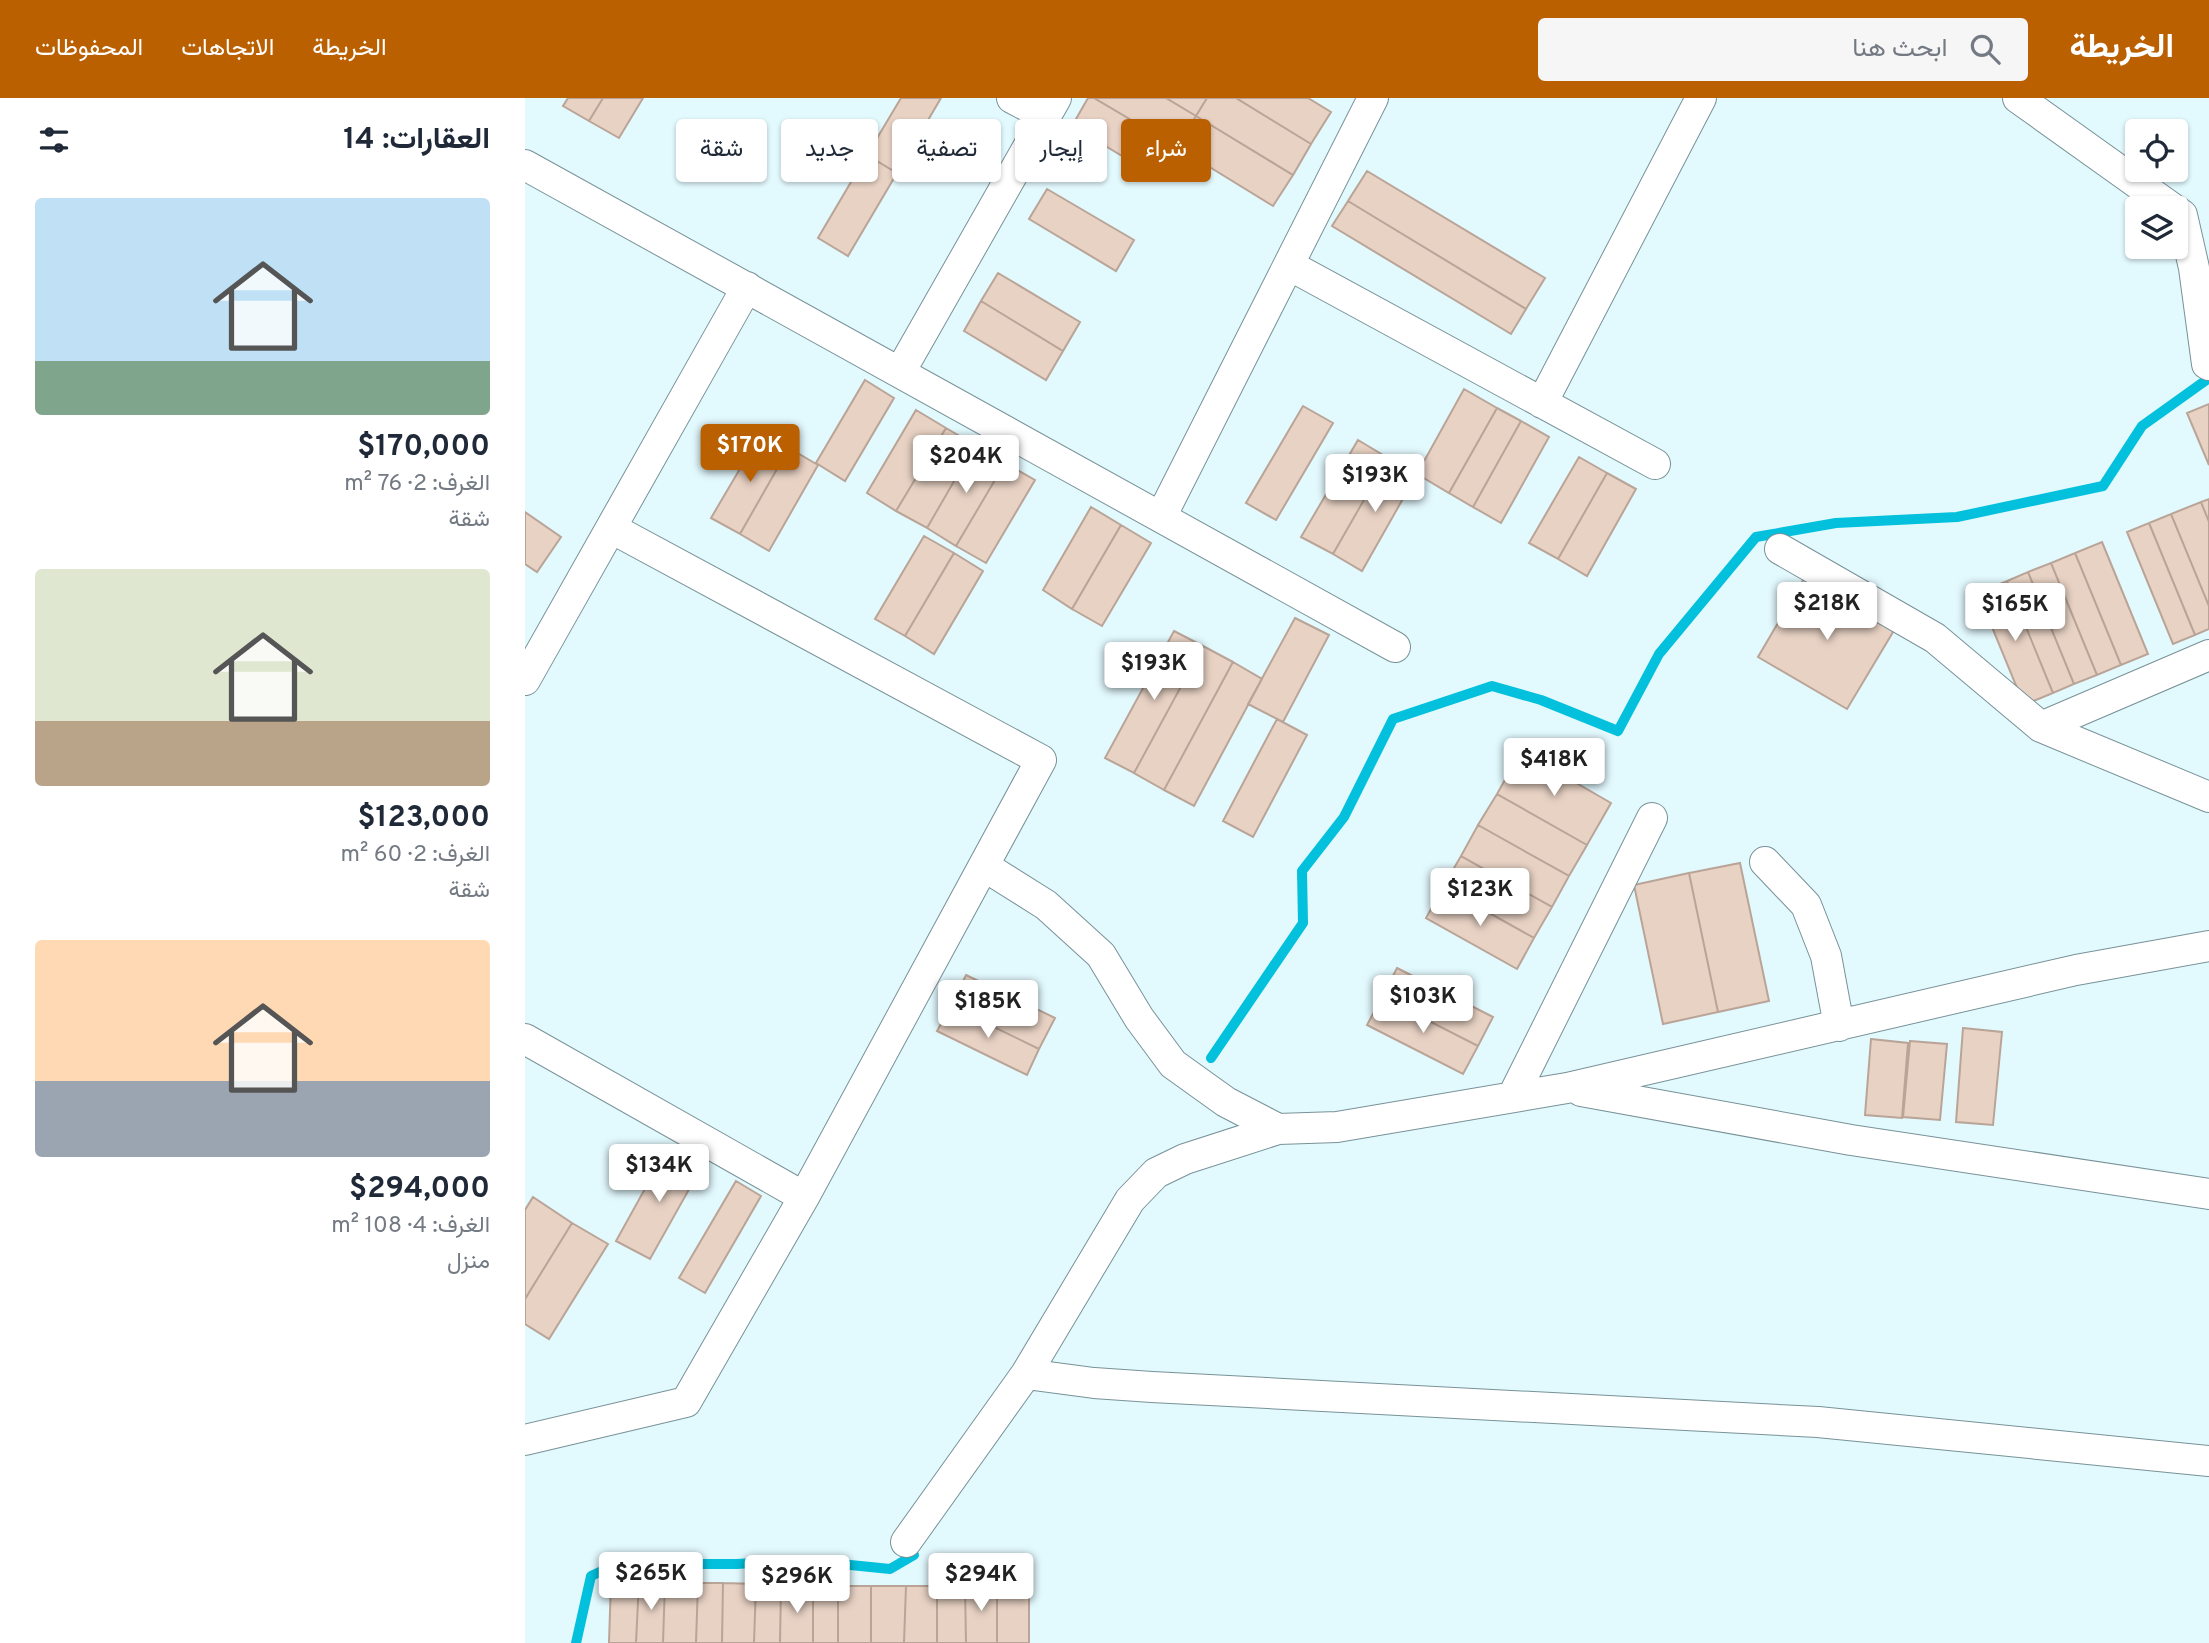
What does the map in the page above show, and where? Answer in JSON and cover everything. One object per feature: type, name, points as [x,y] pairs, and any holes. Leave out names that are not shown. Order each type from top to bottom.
[{"type":"street","points":[[900,372],[1051,107],[1012,98]]},
{"type":"street","points":[[1161,517],[1373,98]]},
{"type":"street","points":[[1542,403],[1701,98]]},
{"type":"street","points":[[2018,98],[2156,196]]},
{"type":"street","points":[[525,165],[1395,647]]},
{"type":"street","points":[[2188,242],[2209,365]]},
{"type":"street","points":[[1289,265],[1655,464]]},
{"type":"street","points":[[525,680],[747,287]]},
{"type":"street","points":[[525,1440],[686,1402],[804,1197],[1041,760],[611,528]]},
{"type":"street","points":[[1780,549],[1935,638],[2041,727],[2209,797]]},
{"type":"street","points":[[2041,727],[2209,655]]},
{"type":"street","points":[[1513,1096],[1652,818]]},
{"type":"street","points":[[1765,862],[1806,905],[1826,956],[1839,1026]]},
{"type":"street","points":[[984,866],[1046,905],[1101,955],[1139,1018],[1173,1064],[1226,1102],[1278,1129]]},
{"type":"street","points":[[906,1542],[1026,1374],[1130,1200],[1156,1172],[1185,1159],[1278,1129],[1338,1127],[1567,1088],[2076,970],[2209,946]]},
{"type":"street","points":[[525,1039],[804,1197]]},
{"type":"street","points":[[1567,1088],[1851,1140],[2209,1194]]},
{"type":"street","points":[[1026,1374],[1152,1387],[1818,1422],[2209,1461]]},
{"type":"building","points":[[568,98],[603,98],[589,121],[563,106]]},
{"type":"building","points":[[603,98],[643,98],[619,138],[589,121]]},
{"type":"building","points":[[901,98],[941,98],[929,119],[892,119],[892,170],[878,162],[878,137]]},
{"type":"building","points":[[1088,98],[1094,98],[1130,119],[1121,119],[1121,155],[1107,147],[1107,119],[1076,119]]},
{"type":"building","points":[[1094,98],[1166,98],[1196,116],[1194,119],[1130,119]]},
{"type":"building","points":[[1166,98],[1207,98],[1196,116]]},
{"type":"building","points":[[1207,98],[1236,98],[1311,144],[1293,175],[1211,125],[1211,119],[1196,116]]},
{"type":"building","points":[[1236,98],[1308,98],[1331,112],[1311,144]]},
{"type":"building","points":[[1211,125],[1293,175],[1273,206],[1211,168]]},
{"type":"building","points":[[878,162],[892,170],[892,181],[848,256],[818,238],[851,182],[878,182]]},
{"type":"building","points":[[1367,171],[1545,278],[1526,309],[1348,201]]},
{"type":"building","points":[[1047,189],[1134,240],[1116,271],[1029,219]]},
{"type":"building","points":[[1348,201],[1526,309],[1511,334],[1332,226]]},
{"type":"building","points":[[998,273],[1080,322],[1063,351],[981,301]]},
{"type":"building","points":[[981,301],[1063,351],[1046,380],[964,331]]},
{"type":"building","points":[[865,380],[894,398],[845,481],[816,463]]},
{"type":"building","points":[[1464,389],[1497,408],[1449,493],[1417,474]]},
{"type":"building","points":[[2209,404],[2209,465],[2187,413]]},
{"type":"building","points":[[1303,406],[1333,423],[1276,520],[1246,503]]},
{"type":"building","points":[[1497,408],[1521,421],[1473,507],[1449,493]]},
{"type":"building","points":[[916,410],[946,428],[896,511],[867,493]]},
{"type":"building","points":[[1521,421],[1549,437],[1501,523],[1473,507]]},
{"type":"building","points":[[946,428],[975,445],[927,528],[896,511]]},
{"type":"building","points":[[761,433],[789,448],[740,534],[711,518]]},
{"type":"building","points":[[1358,440],[1388,458],[1333,554],[1301,537]]},
{"type":"building","points":[[975,445],[1005,463],[956,546],[927,528]]},
{"type":"building","points":[[789,448],[818,465],[769,551],[740,534]]},
{"type":"building","points":[[1579,457],[1607,473],[1558,559],[1529,543]]},
{"type":"building","points":[[1388,458],[1417,474],[1362,571],[1333,554]]},
{"type":"building","points":[[1005,463],[1035,480],[986,563],[956,546]]},
{"type":"building","points":[[1607,473],[1636,489],[1587,576],[1558,559]]},
{"type":"building","points":[[2209,499],[2209,522],[2201,502]]},
{"type":"building","points":[[2201,502],[2209,522],[2209,606],[2171,514]]},
{"type":"building","points":[[1091,507],[1121,525],[1072,609],[1043,590]]},
{"type":"building","points":[[525,512],[561,537],[537,572],[525,564]]},
{"type":"building","points":[[2171,514],[2209,606],[2209,629],[2195,635],[2149,523]]},
{"type":"building","points":[[2149,523],[2195,635],[2173,644],[2127,532]]},
{"type":"building","points":[[1121,525],[1151,543],[1102,626],[1072,609]]},
{"type":"building","points":[[924,536],[954,553],[905,636],[875,619]]},
{"type":"building","points":[[2102,542],[2148,654],[2121,665],[2075,553]]},
{"type":"building","points":[[954,553],[983,571],[934,654],[905,636]]},
{"type":"building","points":[[2075,553],[2121,665],[2097,675],[2051,563]]},
{"type":"building","points":[[2051,563],[2097,675],[2074,684],[2028,572]]},
{"type":"building","points":[[2028,572],[2074,684],[2053,693],[2007,581]]},
{"type":"building","points":[[1806,575],[1896,627],[1847,709],[1758,657]]},
{"type":"building","points":[[2007,581],[2053,693],[2024,705],[1978,593]]},
{"type":"building","points":[[1295,618],[1329,635],[1283,722],[1248,704]]},
{"type":"building","points":[[1174,631],[1203,646],[1134,773],[1105,758]]},
{"type":"building","points":[[1203,646],[1233,662],[1164,790],[1134,773]]},
{"type":"building","points":[[1233,662],[1262,679],[1194,806],[1164,790]]},
{"type":"building","points":[[1277,719],[1307,735],[1253,837],[1223,821]]},
{"type":"building","points":[[1521,751],[1611,803],[1587,845],[1497,794]]},
{"type":"building","points":[[1497,794],[1587,845],[1569,876],[1478,825]]},
{"type":"building","points":[[1478,825],[1569,876],[1552,907],[1461,856]]},
{"type":"building","points":[[1461,856],[1552,907],[1534,938],[1443,887]]},
{"type":"building","points":[[1740,863],[1769,1001],[1718,1012],[1689,873]]},
{"type":"building","points":[[1689,873],[1718,1012],[1663,1024],[1634,885]]},
{"type":"building","points":[[1443,887],[1534,938],[1517,969],[1426,918]]},
{"type":"building","points":[[1397,968],[1493,1017],[1478,1046],[1382,997]]},
{"type":"building","points":[[966,975],[1055,1018],[1039,1049],[951,1006]]},
{"type":"building","points":[[1382,997],[1478,1046],[1463,1074],[1367,1025]]},
{"type":"building","points":[[951,1006],[1039,1049],[1027,1075],[937,1031]]},
{"type":"building","points":[[1963,1028],[2002,1032],[1993,1125],[1956,1122]]},
{"type":"building","points":[[1871,1039],[1908,1043],[1902,1118],[1865,1115]]},
{"type":"building","points":[[1910,1041],[1947,1044],[1940,1120],[1903,1117]]},
{"type":"building","points":[[667,1149],[701,1168],[650,1259],[616,1241]]},
{"type":"building","points":[[736,1181],[761,1196],[705,1293],[679,1278]]},
{"type":"building","points":[[533,1197],[572,1223],[525,1299],[525,1210]]},
{"type":"building","points":[[572,1223],[608,1244],[549,1339],[525,1324],[525,1299]]},
{"type":"building","points":[[611,1581],[639,1581],[636,1643],[609,1643]]},
{"type":"building","points":[[639,1581],[665,1582],[663,1643],[636,1643]]},
{"type":"building","points":[[665,1582],[698,1583],[696,1643],[663,1643]]},
{"type":"building","points":[[698,1583],[723,1583],[722,1643],[696,1643]]},
{"type":"building","points":[[723,1583],[756,1584],[754,1643],[722,1643]]},
{"type":"building","points":[[756,1584],[781,1586],[780,1643],[754,1643]]},
{"type":"building","points":[[965,1584],[966,1643],[937,1643],[937,1586]]},
{"type":"building","points":[[965,1584],[997,1584],[997,1643],[966,1643]]},
{"type":"building","points":[[997,1584],[1029,1584],[1029,1643],[997,1643]]},
{"type":"building","points":[[781,1586],[813,1586],[813,1643],[780,1643]]},
{"type":"building","points":[[813,1586],[838,1586],[838,1643],[813,1643]]},
{"type":"building","points":[[838,1586],[871,1586],[871,1643],[838,1643]]},
{"type":"building","points":[[871,1586],[906,1586],[904,1643],[871,1643]]},
{"type":"building","points":[[906,1586],[937,1586],[937,1643],[904,1643]]},
{"type":"waterway","points":[[1211,1058],[1303,923],[1302,871],[1344,817],[1393,719],[1492,686],[1541,700],[1618,731],[1659,654],[1756,537],[1836,523],[1957,517],[2103,486],[2142,426],[2209,378]]},
{"type":"waterway","points":[[576,1643],[591,1576],[604,1570],[639,1564],[737,1564],[801,1560],[890,1569],[914,1555]]}]
